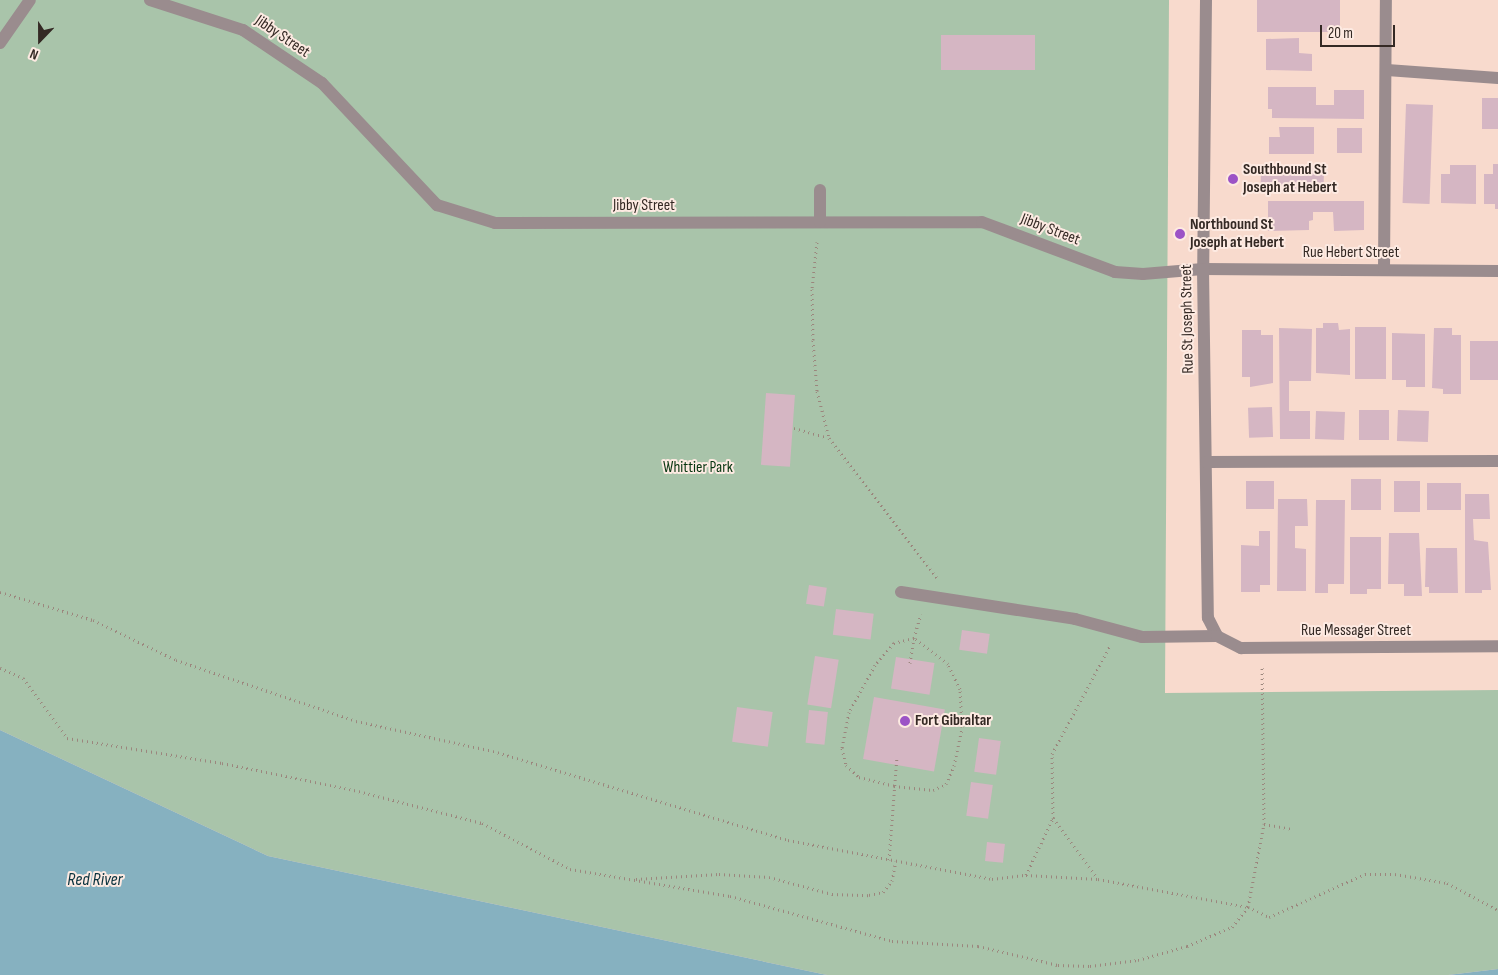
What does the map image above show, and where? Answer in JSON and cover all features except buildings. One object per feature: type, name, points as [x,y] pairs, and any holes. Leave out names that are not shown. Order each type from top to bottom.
[{"type":"street","points":[[0,43],[30,0]]},
{"type":"street","name":"Jibby Street","points":[[150,0],[243,30],[322,84],[437,205],[495,223],[982,222],[1115,272],[1142,274],[1203,269]]},
{"type":"street","name":"Rue St Joseph Street","points":[[1206,0],[1203,269],[1208,618],[1218,636]]},
{"type":"street","points":[[1384,270],[1387,70],[1386,0]]},
{"type":"street","points":[[1387,70],[1498,78]]},
{"type":"street","points":[[820,190],[820,222]]},
{"type":"street","name":"Rue Hebert Street","points":[[1203,269],[1498,271]]},
{"type":"street","points":[[1206,462],[1498,461]]},
{"type":"street","points":[[900,592],[1075,619],[1142,637],[1218,636]]},
{"type":"street","name":"Rue Messager Street","points":[[1218,636],[1241,648],[1498,646]]},
{"type":"path","points":[[820,222],[812,289],[813,340],[817,391],[829,438],[955,601]]},
{"type":"path","points":[[794,428],[829,438]]},
{"type":"path","points":[[0,592],[94,620],[176,660],[356,721],[493,752],[788,840],[992,879],[1026,875],[1098,879],[1248,907],[1269,917],[1365,874],[1395,874],[1447,883],[1498,910]]},
{"type":"path","points":[[910,663],[924,596]]},
{"type":"path","points":[[1026,875],[1053,818],[1052,754],[1089,681],[1119,631]]},
{"type":"path","points":[[914,638],[948,664],[960,689],[962,726],[954,766],[946,784],[933,790],[894,786],[859,777],[846,765],[842,748],[849,712],[866,679],[894,644],[914,638]]},
{"type":"path","points":[[0,668],[23,678],[67,738],[222,763],[354,790],[482,822],[570,869],[730,896],[892,941],[978,946],[1058,965],[1090,966],[1138,960],[1187,946],[1232,927],[1248,907],[1264,824],[1262,648]]},
{"type":"path","points":[[889,860],[897,756]]},
{"type":"path","points":[[1053,818],[1098,879]]},
{"type":"path","points":[[1264,824],[1292,829]]},
{"type":"path","points":[[632,879],[719,874],[770,878],[832,894],[869,895],[883,892],[892,881],[896,861]]},
{"type":"green space","name":"Whittier Park","points":[[0,0],[1169,0],[1165,693],[1498,690],[1498,969],[1448,975],[827,975],[268,856],[0,730]]},
{"type":"water","name":"Red River","points":[[0,730],[268,856],[827,975],[0,975]]},
{"type":"water","points":[[1498,969],[1498,975],[1448,975]]},
{"type":"place","name":"Southbound St Joseph at Hebert","points":[[1233,179]]},
{"type":"place","name":"Northbound St Joseph at Hebert","points":[[1180,234]]},
{"type":"place","name":"Fort Gibraltar","points":[[905,721]]}]
